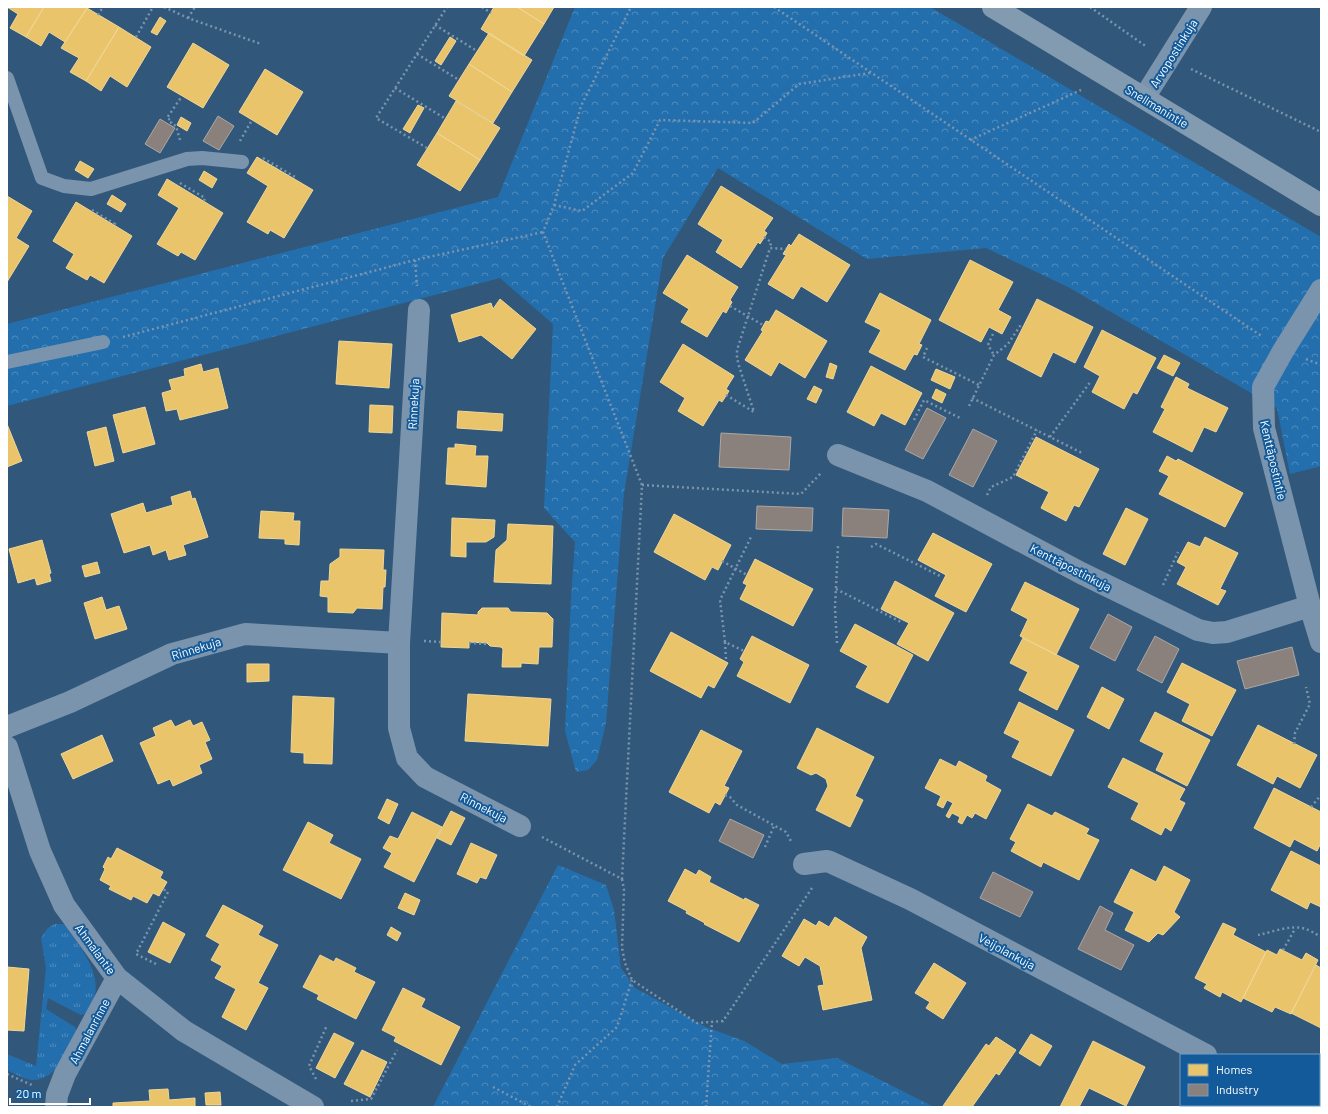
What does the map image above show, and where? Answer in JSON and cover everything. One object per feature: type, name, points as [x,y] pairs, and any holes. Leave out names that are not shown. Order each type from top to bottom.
[{"type":"street","name":"Snellmanintie","points":[[993,7],[1321,205]]},
{"type":"street","name":"Arvopostinkuja","points":[[1144,98],[1201,7]]},
{"type":"street","name":"Kenttäpostintie","points":[[1321,290],[1283,351],[1263,387],[1264,428],[1310,606],[1321,642]]},
{"type":"street","name":"Rinnekuja","points":[[419,310],[399,643],[399,728],[407,758],[425,777],[520,826]]},
{"type":"street","name":"Kenttäpostinkuja","points":[[838,455],[927,491],[1081,572],[1198,630],[1213,633],[1228,632],[1310,606]]},
{"type":"street","name":"Rinnekuja","points":[[7,727],[70,702],[172,654],[245,634],[399,643]]},
{"type":"street","name":"Ahmalantie","points":[[7,747],[40,851],[64,905],[117,978],[184,1031],[313,1107]]},
{"type":"street","name":"Veijolankuja","points":[[804,864],[827,861],[910,899],[1204,1054]]},
{"type":"street","name":"Ahmalanrinne","points":[[56,1101],[65,1074],[117,978]]},
{"type":"lane","points":[[7,78],[42,178],[64,186],[91,189],[186,159],[202,158],[242,162]]},
{"type":"lane","points":[[7,362],[103,342]]},
{"type":"path","points":[[98,15],[103,7]]},
{"type":"path","points":[[136,37],[153,7]]},
{"type":"path","points":[[164,7],[188,18],[261,44]]},
{"type":"path","points":[[188,18],[195,7]]},
{"type":"path","points":[[427,148],[376,118],[447,7]]},
{"type":"path","points":[[482,7],[491,13]]},
{"type":"path","points":[[631,7],[581,106],[554,206],[543,232],[642,485],[622,879],[624,890],[622,948],[625,963],[632,980],[697,1022],[723,1021],[830,862]]},
{"type":"path","points":[[774,7],[1283,351]]},
{"type":"path","points":[[1090,7],[1142,44],[1321,132]]},
{"type":"path","points":[[435,25],[477,51]]},
{"type":"path","points":[[417,54],[459,80]]},
{"type":"path","points":[[554,206],[582,211],[633,173],[660,120],[752,123],[799,84],[871,72]]},
{"type":"path","points":[[970,140],[1109,77]]},
{"type":"path","points":[[396,88],[446,119]]},
{"type":"path","points":[[182,96],[167,118],[176,126],[186,159]]},
{"type":"path","points":[[242,162],[258,155],[295,177],[294,179]]},
{"type":"path","points":[[162,167],[178,182],[205,198],[204,201]]},
{"type":"path","points":[[103,342],[415,260],[543,232]]},
{"type":"path","points":[[726,395],[754,412],[737,358],[737,350],[772,242],[764,237]]},
{"type":"path","points":[[770,248],[786,249]]},
{"type":"path","points":[[730,306],[763,325]]},
{"type":"path","points":[[969,406],[994,355],[1008,344],[1022,323]]},
{"type":"path","points":[[993,334],[988,345],[994,355]]},
{"type":"path","points":[[927,348],[923,357],[979,385]]},
{"type":"path","points":[[1050,437],[1091,381]]},
{"type":"path","points":[[972,398],[1082,453]]},
{"type":"path","points":[[914,420],[924,400],[962,419]]},
{"type":"path","points":[[989,491],[991,486],[1013,477],[1037,430]]},
{"type":"path","points":[[642,485],[801,494],[838,455]]},
{"type":"path","points":[[726,659],[720,600],[751,537]]},
{"type":"path","points":[[871,547],[876,544],[942,576]]},
{"type":"path","points":[[837,644],[835,608],[838,546]]},
{"type":"path","points":[[1153,607],[1178,552]]},
{"type":"path","points":[[722,562],[747,575]]},
{"type":"path","points":[[836,588],[903,623]]},
{"type":"path","points":[[725,642],[744,652]]},
{"type":"path","points":[[469,644],[488,644]]},
{"type":"path","points":[[1294,744],[1295,733],[1310,704],[1306,687]]},
{"type":"path","points":[[726,795],[730,797],[737,805],[786,832],[804,864]]},
{"type":"path","points":[[1311,807],[1321,795]]},
{"type":"path","points":[[520,826],[622,879]]},
{"type":"path","points":[[765,847],[774,826]]},
{"type":"path","points":[[156,964],[136,954],[168,892],[163,889]]},
{"type":"path","points":[[1283,950],[1295,928]]},
{"type":"path","points":[[1258,935],[1295,928],[1305,929],[1321,937]]},
{"type":"path","points":[[557,1107],[576,1065],[617,1026],[632,980]]},
{"type":"path","points":[[706,1107],[712,1021]]},
{"type":"path","points":[[318,1083],[309,1066],[327,1025]]},
{"type":"path","points":[[351,1101],[371,1099],[397,1050]]},
{"type":"path","points":[[7,1074],[56,1101]]},
{"type":"path","points":[[493,1087],[531,1107]]},
{"type":"green space","points":[[575,7],[930,7],[1321,237],[1321,466],[1290,474],[1277,408],[1068,287],[986,248],[867,259],[718,168],[663,258],[624,493],[606,723],[597,760],[588,770],[576,772],[565,731],[575,542],[544,508],[553,324],[500,278],[7,406],[7,324],[498,197]]},
{"type":"green space","points":[[558,865],[606,885],[614,910],[621,968],[635,988],[706,1027],[744,1041],[782,1064],[837,1058],[934,1107],[433,1107]]},
{"type":"green space","points":[[54,924],[63,924],[66,926],[83,952],[92,970],[96,989],[92,1005],[88,1013],[81,1015],[48,998],[46,1009],[75,1027],[77,1031],[59,1065],[52,1072],[37,1080],[27,1079],[7,1070],[7,1054],[36,1066],[46,968],[41,938],[47,929]]},
{"type":"building: Homes","points":[[7,7],[44,7],[26,37],[10,28],[18,14]]},
{"type":"building: Homes","points":[[44,7],[88,7],[65,42],[49,32],[41,46],[26,37]]},
{"type":"building: Homes","points":[[494,7],[517,7],[544,24],[524,56],[481,29]]},
{"type":"building: Homes","points":[[517,7],[554,7],[544,24]]},
{"type":"building: Homes","points":[[87,8],[119,27],[86,81],[70,72],[79,58],[61,48]]},
{"type":"building: Homes","points":[[160,17],[166,21],[157,35],[151,32]]},
{"type":"building: Homes","points":[[119,27],[151,47],[127,87],[110,76],[101,91],[86,81]]},
{"type":"building: Homes","points":[[489,33],[532,60],[512,92],[469,64]]},
{"type":"building: Homes","points":[[450,37],[456,41],[441,65],[435,61]]},
{"type":"building: Homes","points":[[193,43],[229,65],[203,108],[167,87]]},
{"type":"building: Homes","points":[[469,64],[512,92],[493,123],[449,96]]},
{"type":"building: Homes","points":[[265,69],[303,92],[277,135],[239,112]]},
{"type":"building: Homes","points":[[456,101],[500,128],[480,160],[437,133]]},
{"type":"building: Homes","points":[[418,105],[424,108],[410,133],[403,129]]},
{"type":"building: Homes","points":[[181,117],[191,123],[187,131],[177,125]]},
{"type":"building: Homes","points":[[437,133],[480,160],[460,191],[417,165]]},
{"type":"building: Homes","points":[[257,157],[313,190],[284,238],[270,230],[268,234],[247,222],[268,186],[247,173]]},
{"type":"building: Homes","points":[[80,161],[94,169],[88,178],[75,170]]},
{"type":"building: Homes","points":[[204,171],[217,179],[212,188],[199,180]]},
{"type":"building: Homes","points":[[167,179],[223,213],[195,260],[181,252],[178,256],[157,244],[179,208],[158,195]]},
{"type":"building: Homes","points":[[721,186],[773,218],[764,231],[767,233],[760,244],[758,242],[741,268],[716,252],[723,240],[698,224]]},
{"type":"building: Homes","points":[[112,195],[126,204],[121,212],[107,204]]},
{"type":"building: Homes","points":[[7,196],[32,211],[16,238],[29,246],[7,282]]},
{"type":"building: Homes","points":[[76,202],[132,236],[104,283],[90,275],[87,280],[66,268],[74,254],[53,241]]},
{"type":"building: Homes","points":[[799,234],[850,265],[827,302],[801,286],[793,299],[768,284],[786,255],[783,254],[789,244],[791,246]]},
{"type":"building: Homes","points":[[687,255],[738,287],[730,300],[732,302],[726,313],[723,311],[707,337],[681,322],[689,309],[663,293]]},
{"type":"building: Homes","points":[[970,260],[1013,282],[998,310],[1011,317],[1002,334],[989,327],[981,342],[939,320]]},
{"type":"building: Homes","points":[[880,293],[931,320],[919,344],[922,345],[917,355],[914,354],[905,370],[869,352],[881,330],[865,322]]},
{"type":"building: Homes","points":[[500,299],[536,329],[512,359],[481,335],[459,342],[451,315],[491,303],[493,309]]},
{"type":"building: Homes","points":[[1037,299],[1093,327],[1075,363],[1053,352],[1041,377],[1007,359]]},
{"type":"building: Homes","points":[[776,310],[827,341],[805,378],[779,362],[771,376],[745,360],[763,331],[761,330],[766,321],[769,322]]},
{"type":"building: Homes","points":[[1102,330],[1156,358],[1137,394],[1133,392],[1124,409],[1092,392],[1100,376],[1084,367]]},
{"type":"building: Homes","points":[[339,341],[392,344],[389,388],[336,384]]},
{"type":"building: Homes","points":[[683,344],[734,376],[726,389],[729,391],[722,402],[719,400],[703,426],[678,411],[685,398],[660,382]]},
{"type":"building: Homes","points":[[1164,355],[1180,363],[1173,376],[1157,368]]},
{"type":"building: Homes","points":[[830,363],[837,366],[833,379],[826,377]]},
{"type":"building: Homes","points":[[201,364],[203,372],[218,368],[228,408],[180,420],[177,409],[166,411],[162,393],[172,390],[169,380],[185,376],[184,369]]},
{"type":"building: Homes","points":[[871,366],[922,393],[905,425],[881,413],[874,426],[847,412]]},
{"type":"building: Homes","points":[[936,369],[955,377],[950,389],[931,380]]},
{"type":"building: Homes","points":[[1176,377],[1189,384],[1187,388],[1228,408],[1216,432],[1204,427],[1192,452],[1153,432],[1165,409],[1161,407]]},
{"type":"building: Homes","points":[[814,386],[822,390],[816,403],[807,399]]},
{"type":"building: Homes","points":[[936,389],[946,394],[942,403],[932,398]]},
{"type":"building: Homes","points":[[370,405],[393,406],[392,433],[369,432]]},
{"type":"building: Homes","points":[[145,407],[155,444],[123,453],[113,415]]},
{"type":"building: Homes","points":[[458,411],[503,414],[502,431],[457,428]]},
{"type":"building: Homes","points":[[7,424],[22,461],[7,467]]},
{"type":"building: Homes","points":[[106,427],[114,461],[95,466],[87,432]]},
{"type":"building: Homes","points":[[1036,437],[1099,469],[1079,507],[1074,505],[1066,521],[1041,508],[1049,492],[1016,475]]},
{"type":"building: Homes","points":[[455,444],[476,446],[475,456],[488,456],[486,487],[446,484],[448,448],[455,448]]},
{"type":"building: Homes","points":[[1167,456],[1176,461],[1178,459],[1243,493],[1225,527],[1159,494],[1169,476],[1159,471]]},
{"type":"building: Homes","points":[[190,491],[192,499],[195,498],[208,537],[183,545],[186,555],[169,560],[166,550],[153,555],[150,545],[124,553],[111,514],[143,503],[146,513],[173,505],[171,497]]},
{"type":"building: Homes","points":[[1126,508],[1148,519],[1125,565],[1103,554]]},
{"type":"building: Homes","points":[[261,511],[294,513],[293,521],[300,521],[299,545],[285,544],[285,539],[259,538]]},
{"type":"building: Homes","points":[[674,514],[731,545],[718,570],[712,567],[705,580],[654,552]]},
{"type":"building: Homes","points":[[452,518],[495,520],[494,537],[486,542],[466,542],[466,557],[451,556]]},
{"type":"building: Homes","points":[[508,524],[553,526],[551,584],[494,582],[496,550],[507,540]]},
{"type":"building: Homes","points":[[933,533],[992,564],[966,612],[935,596],[946,575],[918,560]]},
{"type":"building: Homes","points":[[1205,537],[1238,553],[1220,589],[1226,591],[1218,605],[1177,584],[1186,567],[1177,562],[1188,542],[1200,547]]},
{"type":"building: Homes","points":[[42,540],[51,573],[49,574],[51,581],[37,585],[35,578],[18,583],[9,549]]},
{"type":"building: Homes","points":[[340,549],[384,550],[383,570],[386,570],[385,587],[383,587],[382,609],[357,608],[353,613],[328,612],[328,597],[320,596],[321,581],[329,581],[330,564],[340,557]]},
{"type":"building: Homes","points":[[755,559],[813,589],[793,626],[740,599],[747,585],[743,583]]},
{"type":"building: Homes","points":[[97,562],[100,573],[85,577],[82,566]]},
{"type":"building: Homes","points":[[895,581],[954,613],[928,661],[897,644],[909,623],[881,609]]},
{"type":"building: Homes","points":[[1025,582],[1079,609],[1056,655],[1020,636],[1028,619],[1011,610]]},
{"type":"building: Homes","points":[[102,597],[106,610],[119,606],[127,629],[95,639],[84,603]]},
{"type":"building: Homes","points":[[482,608],[508,608],[511,612],[547,613],[553,619],[552,647],[539,647],[538,664],[521,663],[521,667],[502,667],[503,649],[501,647],[490,646],[487,643],[469,642],[469,648],[441,647],[442,613],[478,615],[478,612]]},
{"type":"building: Homes","points":[[855,624],[913,655],[888,703],[856,687],[868,666],[840,651]]},
{"type":"building: Homes","points":[[671,632],[728,663],[714,688],[708,685],[701,698],[650,671]]},
{"type":"building: Homes","points":[[752,636],[809,665],[790,703],[737,676],[744,662],[740,659]]},
{"type":"building: Homes","points":[[1023,638],[1079,666],[1057,710],[1019,690],[1028,672],[1010,663]]},
{"type":"building: Homes","points":[[1182,663],[1236,690],[1212,736],[1182,721],[1190,704],[1167,692]]},
{"type":"building: Homes","points":[[247,664],[269,664],[269,681],[247,682]]},
{"type":"building: Homes","points":[[1102,687],[1124,699],[1109,729],[1087,717]]},
{"type":"building: Homes","points":[[468,694],[551,699],[548,746],[465,741]]},
{"type":"building: Homes","points":[[293,696],[334,698],[332,764],[304,763],[304,753],[291,752]]},
{"type":"building: Homes","points":[[1019,702],[1074,730],[1051,776],[1012,757],[1020,741],[1004,733]]},
{"type":"building: Homes","points":[[1155,712],[1210,740],[1187,786],[1156,770],[1164,753],[1140,741]]},
{"type":"building: Homes","points":[[171,720],[175,727],[190,720],[193,726],[202,722],[210,740],[205,742],[212,759],[199,765],[202,773],[173,786],[170,779],[158,784],[140,743],[156,736],[153,728]]},
{"type":"building: Homes","points":[[1258,725],[1317,755],[1300,788],[1277,776],[1273,784],[1237,765]]},
{"type":"building: Homes","points":[[817,728],[874,757],[855,796],[863,800],[850,827],[816,810],[828,786],[826,779],[816,773],[811,775],[797,768]]},
{"type":"building: Homes","points":[[701,730],[742,751],[724,786],[729,788],[720,805],[715,802],[709,813],[669,792]]},
{"type":"building: Homes","points":[[102,735],[113,761],[73,779],[61,754]]},
{"type":"building: Homes","points":[[1123,758],[1185,789],[1179,800],[1185,803],[1171,831],[1165,827],[1161,835],[1131,819],[1139,803],[1108,787]]},
{"type":"building: Homes","points":[[940,759],[956,767],[959,761],[987,776],[985,781],[1001,790],[986,819],[975,813],[972,818],[967,815],[962,824],[958,822],[960,817],[952,813],[949,818],[946,816],[953,803],[947,800],[943,808],[937,805],[941,796],[925,788]]},
{"type":"building: Homes","points":[[1274,788],[1321,812],[1321,843],[1317,851],[1294,839],[1290,847],[1254,828]]},
{"type":"building: Homes","points":[[387,799],[398,804],[389,824],[378,818]]},
{"type":"building: Homes","points":[[1028,804],[1052,816],[1055,812],[1089,829],[1086,834],[1099,840],[1079,880],[1043,862],[1041,867],[1011,851],[1016,842],[1010,839]]},
{"type":"building: Homes","points":[[451,811],[465,818],[451,845],[437,838]]},
{"type":"building: Homes","points":[[412,812],[442,827],[414,882],[384,867],[392,853],[383,848],[390,836],[398,839]]},
{"type":"building: Homes","points":[[308,822],[333,835],[329,843],[361,859],[341,899],[283,870]]},
{"type":"building: Homes","points":[[471,843],[497,855],[486,879],[480,877],[477,883],[457,874]]},
{"type":"building: Homes","points":[[117,848],[163,872],[160,878],[167,882],[159,896],[153,893],[147,903],[133,896],[131,900],[109,889],[111,886],[100,880],[105,869],[103,867],[108,857],[111,859]]},
{"type":"building: Homes","points":[[1291,851],[1321,866],[1321,907],[1310,902],[1307,909],[1271,890]]},
{"type":"building: Homes","points":[[1164,866],[1190,880],[1174,912],[1180,917],[1163,935],[1158,933],[1149,942],[1125,930],[1134,912],[1114,902],[1131,869],[1156,882]]},
{"type":"building: Homes","points":[[685,869],[696,875],[699,870],[711,877],[709,882],[744,900],[745,898],[759,905],[739,942],[704,924],[705,923],[686,913],[687,911],[668,901]]},
{"type":"building: Homes","points":[[405,893],[420,900],[414,915],[398,908]]},
{"type":"building: Homes","points":[[223,905],[263,926],[258,935],[278,945],[258,983],[268,988],[246,1030],[222,1017],[236,989],[215,978],[222,966],[211,960],[220,944],[206,936]]},
{"type":"building: Homes","points":[[835,917],[867,937],[861,948],[872,1000],[823,1010],[818,986],[824,985],[820,966],[805,957],[799,966],[782,956],[804,919],[816,926],[819,921],[829,927]]},
{"type":"building: Homes","points":[[163,922],[185,934],[170,963],[148,952]]},
{"type":"building: Homes","points":[[1223,923],[1236,929],[1233,935],[1266,952],[1241,1002],[1222,992],[1220,997],[1204,988],[1207,984],[1195,978]]},
{"type":"building: Homes","points":[[391,927],[401,933],[397,941],[387,935]]},
{"type":"building: Homes","points":[[1280,949],[1302,960],[1306,953],[1318,960],[1291,1014],[1275,1007],[1272,1012],[1243,998],[1267,950],[1277,955]]},
{"type":"building: Homes","points":[[320,955],[334,962],[336,958],[356,968],[354,972],[375,982],[356,1019],[317,999],[319,995],[303,987]]},
{"type":"building: Homes","points":[[934,963],[966,983],[943,1019],[926,1008],[930,1002],[915,993]]},
{"type":"building: Homes","points":[[1316,965],[1321,968],[1321,1028],[1291,1013]]},
{"type":"building: Homes","points":[[7,967],[29,969],[24,1031],[7,1030]]},
{"type":"building: Homes","points":[[403,988],[425,999],[421,1007],[460,1027],[441,1065],[394,1041],[396,1037],[382,1030]]},
{"type":"building: Homes","points":[[334,1033],[354,1043],[335,1078],[316,1068]]},
{"type":"building: Homes","points":[[1031,1034],[1052,1046],[1040,1066],[1019,1053]]},
{"type":"building: Homes","points":[[996,1037],[1016,1050],[999,1075],[996,1073],[972,1107],[943,1106],[986,1044],[989,1046]]},
{"type":"building: Homes","points":[[1093,1041],[1145,1067],[1126,1106],[1089,1088],[1079,1107],[1060,1107]]},
{"type":"building: Homes","points":[[362,1050],[387,1062],[370,1097],[344,1084]]},
{"type":"building: Homes","points":[[168,1089],[169,1100],[195,1098],[195,1107],[113,1107],[113,1103],[150,1101],[149,1090]]},
{"type":"building: Homes","points":[[220,1092],[221,1105],[206,1105],[205,1093]]},
{"type":"building: Industry","points":[[218,116],[234,126],[219,150],[203,141]]},
{"type":"building: Industry","points":[[160,119],[175,128],[160,153],[145,144]]},
{"type":"building: Industry","points":[[927,408],[946,418],[923,459],[905,450]]},
{"type":"building: Industry","points":[[973,429],[997,441],[973,487],[949,475]]},
{"type":"building: Industry","points":[[721,433],[791,437],[789,470],[719,467]]},
{"type":"building: Industry","points":[[757,506],[813,508],[812,531],[756,529]]},
{"type":"building: Industry","points":[[843,508],[889,510],[887,538],[842,536]]},
{"type":"building: Industry","points":[[1108,614],[1132,627],[1115,661],[1090,648]]},
{"type":"building: Industry","points":[[1155,636],[1179,649],[1162,683],[1137,670]]},
{"type":"building: Industry","points":[[1292,647],[1299,675],[1245,689],[1237,661]]},
{"type":"building: Industry","points":[[730,819],[764,835],[753,858],[719,841]]},
{"type":"building: Industry","points":[[993,872],[1033,892],[1020,917],[980,898]]},
{"type":"building: Industry","points":[[1100,906],[1113,913],[1105,930],[1134,945],[1121,970],[1078,949]]}]
